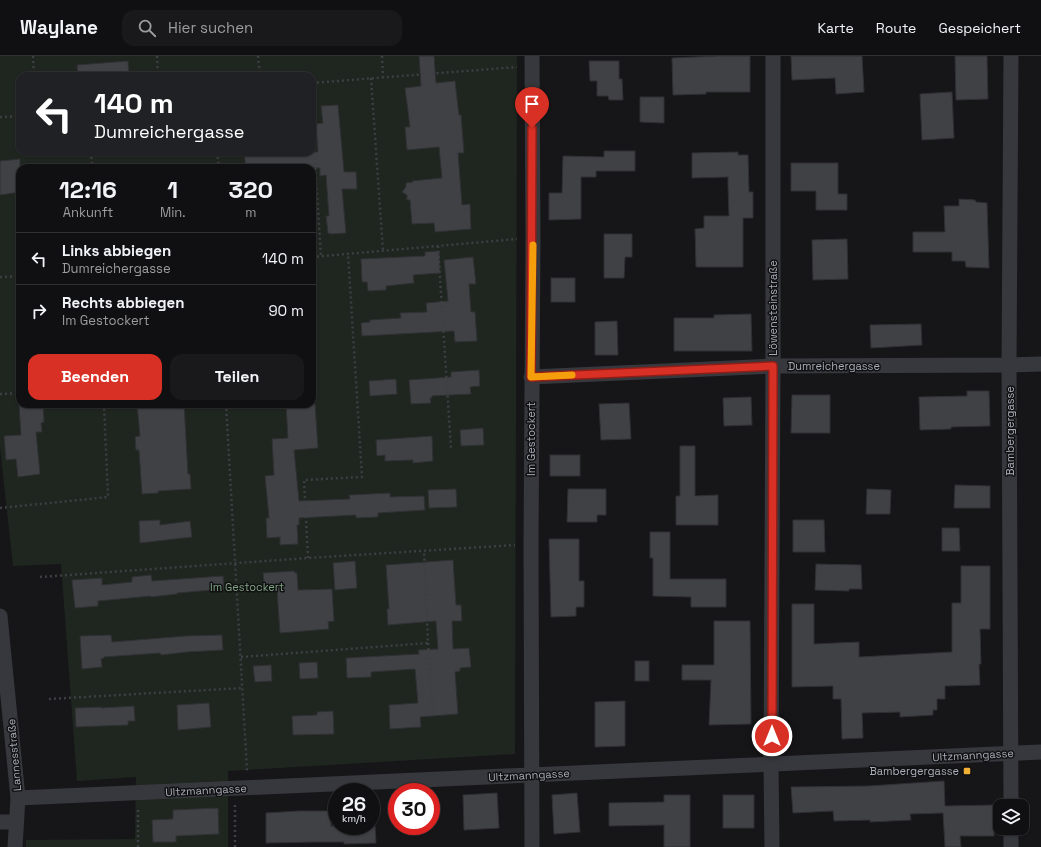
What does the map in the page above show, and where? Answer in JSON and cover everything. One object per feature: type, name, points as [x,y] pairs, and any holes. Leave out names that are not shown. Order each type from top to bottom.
[{"type":"street","name":"Löwensteinstraße","points":[[772,847],[773,56]]},
{"type":"street","name":"Bambergergasse","points":[[1010,56],[1009,365],[1011,799]]},
{"type":"street","name":"Im Gestockert","points":[[532,61],[533,238],[530,544],[532,847]]},
{"type":"street","name":"Dumreichergasse","points":[[531,377],[773,366],[1041,364]]},
{"type":"street","name":"Lannesstraße","points":[[0,616],[18,798],[15,847]]},
{"type":"street","name":"Ultzmanngasse","points":[[18,798],[1041,752]]},
{"type":"street","points":[[0,822],[16,822]]},
{"type":"street","points":[[1011,835],[1011,847]]},
{"type":"path","points":[[33,56],[34,72]]},
{"type":"path","points":[[157,56],[158,72]]},
{"type":"path","points":[[258,56],[260,72]]},
{"type":"path","points":[[382,56],[383,77]]},
{"type":"path","points":[[316,83],[532,61]]},
{"type":"path","points":[[371,78],[383,251]]},
{"type":"path","points":[[0,117],[16,116]]},
{"type":"path","points":[[316,179],[321,256]]},
{"type":"path","points":[[316,257],[533,238]]},
{"type":"path","points":[[438,246],[451,449]]},
{"type":"path","points":[[308,558],[304,480],[362,477],[348,254]]},
{"type":"path","points":[[0,277],[16,276]]},
{"type":"path","points":[[0,394],[16,393]]},
{"type":"path","points":[[0,508],[108,497],[104,408]]},
{"type":"path","points":[[226,408],[243,688],[241,788],[235,847]]},
{"type":"path","points":[[40,577],[530,544]]},
{"type":"path","points":[[424,551],[433,714]]},
{"type":"path","points":[[241,657],[428,643]]},
{"type":"path","points":[[49,699],[243,688]]},
{"type":"path","points":[[138,804],[138,847]]},
{"type":"green space","name":"Im Gestockert","points":[[0,56],[517,56],[515,754],[228,771],[228,847],[26,847],[26,840],[135,839],[136,777],[77,781],[61,564],[13,566],[0,447]]},
{"type":"building","points":[[419,56],[434,56],[436,83],[455,81],[459,115],[461,115],[464,153],[458,153],[462,205],[470,204],[471,229],[435,232],[434,223],[412,224],[410,200],[407,200],[407,195],[402,192],[406,187],[406,183],[442,178],[439,147],[407,150],[405,127],[410,127],[405,88],[421,86]]},
{"type":"building","points":[[750,56],[750,92],[706,92],[706,94],[673,95],[672,58]]},
{"type":"building","points":[[791,56],[862,56],[864,92],[836,94],[835,78],[792,80]]},
{"type":"building","points":[[955,56],[987,56],[988,99],[956,100]]},
{"type":"building","points":[[128,61],[129,72],[78,72],[77,65]]},
{"type":"building","points":[[589,61],[619,61],[619,79],[622,79],[623,100],[609,100],[608,96],[597,96],[597,81],[590,81]]},
{"type":"building","points":[[952,92],[954,138],[922,140],[920,94]]},
{"type":"building","points":[[640,97],[664,97],[664,123],[640,122]]},
{"type":"building","points":[[338,105],[344,172],[356,172],[357,189],[342,189],[346,233],[328,233],[326,216],[329,216],[326,175],[320,176],[320,168],[316,168],[316,164],[246,164],[244,156],[316,156],[316,152],[318,152],[316,124],[323,123],[321,106]]},
{"type":"building","points":[[604,151],[635,151],[635,171],[596,171],[596,177],[581,177],[581,219],[549,220],[549,193],[562,193],[563,156],[604,157]]},
{"type":"building","points":[[738,152],[738,155],[748,155],[749,192],[753,192],[753,218],[743,218],[743,267],[696,267],[695,229],[704,228],[704,216],[729,216],[728,177],[692,178],[692,153]]},
{"type":"building","points":[[20,159],[20,164],[16,164],[16,193],[0,195],[0,161]]},
{"type":"building","points":[[791,163],[838,163],[838,194],[847,194],[847,210],[816,210],[816,191],[791,191]]},
{"type":"building","points":[[959,199],[975,200],[976,202],[987,203],[989,268],[966,267],[965,261],[952,261],[952,252],[913,252],[913,232],[945,232],[944,206],[959,206]]},
{"type":"building","points":[[604,234],[632,234],[632,257],[625,257],[624,278],[604,278]]},
{"type":"building","points":[[847,239],[848,279],[813,280],[812,240]]},
{"type":"building","points":[[439,251],[440,273],[413,275],[414,283],[386,286],[386,290],[368,291],[367,282],[362,282],[361,259],[425,256],[425,252]]},
{"type":"building","points":[[473,257],[476,284],[469,284],[471,312],[475,312],[477,341],[455,342],[454,331],[362,336],[361,323],[370,322],[370,320],[401,318],[400,313],[427,312],[426,303],[448,301],[444,260]]},
{"type":"building","points":[[551,278],[575,278],[575,302],[551,302]]},
{"type":"building","points":[[751,314],[752,351],[674,351],[674,318],[714,318],[714,315]]},
{"type":"building","points":[[617,321],[618,355],[595,355],[595,322]]},
{"type":"building","points":[[921,324],[922,345],[871,348],[870,325]]},
{"type":"building","points":[[479,370],[480,386],[470,387],[471,394],[432,396],[432,398],[430,398],[431,403],[411,404],[409,380],[451,377],[451,372]]},
{"type":"building","points":[[396,379],[397,394],[370,396],[369,381]]},
{"type":"building","points":[[967,391],[989,391],[990,426],[951,427],[951,429],[920,430],[919,397],[967,396]]},
{"type":"building","points":[[792,395],[830,395],[830,433],[791,433]]},
{"type":"building","points":[[751,397],[752,425],[724,426],[723,398]]},
{"type":"building","points":[[629,403],[631,439],[601,440],[599,404]]},
{"type":"building","points":[[19,408],[43,408],[44,422],[41,423],[42,432],[36,432],[40,474],[18,477],[16,459],[6,460],[4,436],[21,435]]},
{"type":"building","points":[[137,408],[184,408],[188,474],[190,474],[191,489],[158,491],[158,493],[142,494],[139,450],[136,450],[135,437],[140,436]]},
{"type":"building","points":[[286,408],[315,408],[318,448],[294,450],[299,501],[350,499],[349,495],[390,493],[390,497],[424,496],[425,510],[378,513],[378,517],[356,518],[356,515],[299,518],[299,525],[297,525],[298,544],[280,545],[280,537],[267,538],[266,518],[269,518],[265,476],[274,475],[272,439],[288,438]]},
{"type":"building","points":[[483,428],[484,445],[461,446],[460,430]]},
{"type":"building","points":[[432,436],[433,461],[413,463],[413,460],[385,461],[385,455],[377,456],[376,440]]},
{"type":"building","points":[[680,446],[695,446],[695,496],[718,495],[718,525],[676,525],[676,496],[680,496]]},
{"type":"building","points":[[550,455],[580,455],[580,476],[550,476]]},
{"type":"building","points":[[955,485],[990,486],[990,508],[954,508]]},
{"type":"building","points":[[456,489],[457,507],[429,508],[428,490]]},
{"type":"building","points":[[568,489],[606,489],[606,515],[597,515],[597,522],[567,522]]},
{"type":"building","points":[[867,489],[891,490],[890,514],[866,514]]},
{"type":"building","points":[[160,520],[160,525],[190,521],[192,537],[140,543],[139,521]]},
{"type":"building","points":[[793,520],[824,520],[825,552],[793,552]]},
{"type":"building","points":[[942,528],[959,528],[960,551],[942,551]]},
{"type":"building","points":[[650,532],[670,532],[670,579],[726,579],[726,607],[691,607],[691,597],[653,596],[653,558],[650,558]]},
{"type":"building","points":[[549,539],[579,539],[579,581],[584,581],[584,607],[576,607],[576,616],[551,617]]},
{"type":"building","points":[[453,560],[456,605],[461,605],[462,621],[452,621],[453,649],[469,648],[471,667],[460,668],[460,671],[455,672],[458,714],[420,717],[421,727],[390,729],[389,705],[418,703],[415,669],[371,672],[371,677],[347,678],[346,658],[419,654],[418,650],[438,649],[436,621],[388,625],[387,609],[389,609],[386,565]]},
{"type":"building","points":[[355,561],[357,588],[335,590],[333,563]]},
{"type":"building","points":[[816,564],[861,565],[862,589],[849,589],[849,591],[815,590]]},
{"type":"building","points":[[961,566],[990,566],[990,629],[980,629],[980,685],[945,686],[945,699],[937,699],[937,710],[933,710],[933,715],[900,717],[900,712],[862,713],[863,738],[842,739],[841,699],[833,699],[833,686],[792,687],[792,604],[814,604],[814,644],[859,642],[859,657],[952,652],[952,603],[961,603]]},
{"type":"building","points":[[294,571],[297,573],[298,590],[332,589],[334,621],[328,622],[329,629],[280,633],[277,590],[265,591],[263,573]]},
{"type":"building","points":[[151,575],[152,581],[223,576],[224,589],[98,601],[98,606],[75,608],[72,580],[102,578],[102,585],[132,582],[132,577]]},
{"type":"building","points":[[714,621],[750,621],[751,724],[709,725],[711,680],[682,680],[682,665],[714,665]]},
{"type":"building","points":[[111,635],[112,642],[186,636],[222,635],[223,650],[161,655],[160,653],[104,657],[101,659],[102,667],[82,669],[80,636]]},
{"type":"building","points":[[635,661],[649,661],[649,681],[635,681]]},
{"type":"building","points":[[317,662],[318,678],[300,679],[299,663]]},
{"type":"building","points":[[271,665],[272,681],[255,682],[253,666]]},
{"type":"building","points":[[625,701],[625,746],[595,747],[595,702]]},
{"type":"building","points":[[209,703],[211,727],[178,730],[177,705]]},
{"type":"building","points":[[134,706],[135,721],[128,721],[128,725],[76,727],[75,708]]},
{"type":"building","points":[[333,711],[334,734],[293,735],[292,716],[317,715],[317,712]]},
{"type":"building","points":[[944,781],[945,806],[993,805],[994,836],[960,836],[961,847],[945,847],[943,813],[910,814],[911,820],[870,822],[870,820],[834,821],[833,811],[793,813],[791,787],[869,786]]},
{"type":"building","points":[[497,793],[499,828],[464,830],[463,795]]},
{"type":"building","points":[[577,793],[580,832],[554,834],[552,795]]},
{"type":"building","points":[[664,795],[690,795],[690,847],[664,847],[664,825],[609,826],[609,803],[664,802]]},
{"type":"building","points":[[723,795],[754,795],[754,828],[723,828]]},
{"type":"building","points":[[218,808],[219,834],[176,836],[176,842],[153,842],[152,820],[173,819],[173,810]]},
{"type":"building","points":[[328,811],[328,835],[376,835],[376,843],[266,843],[266,813]]},
{"type":"slow traffic","points":[[533,245],[531,377],[572,375]]},
{"type":"place","name":"Bambergergasse","points":[[967,771]]},
{"type":"route","points":[[532,128],[533,238],[531,377],[773,366],[772,736]]}]
